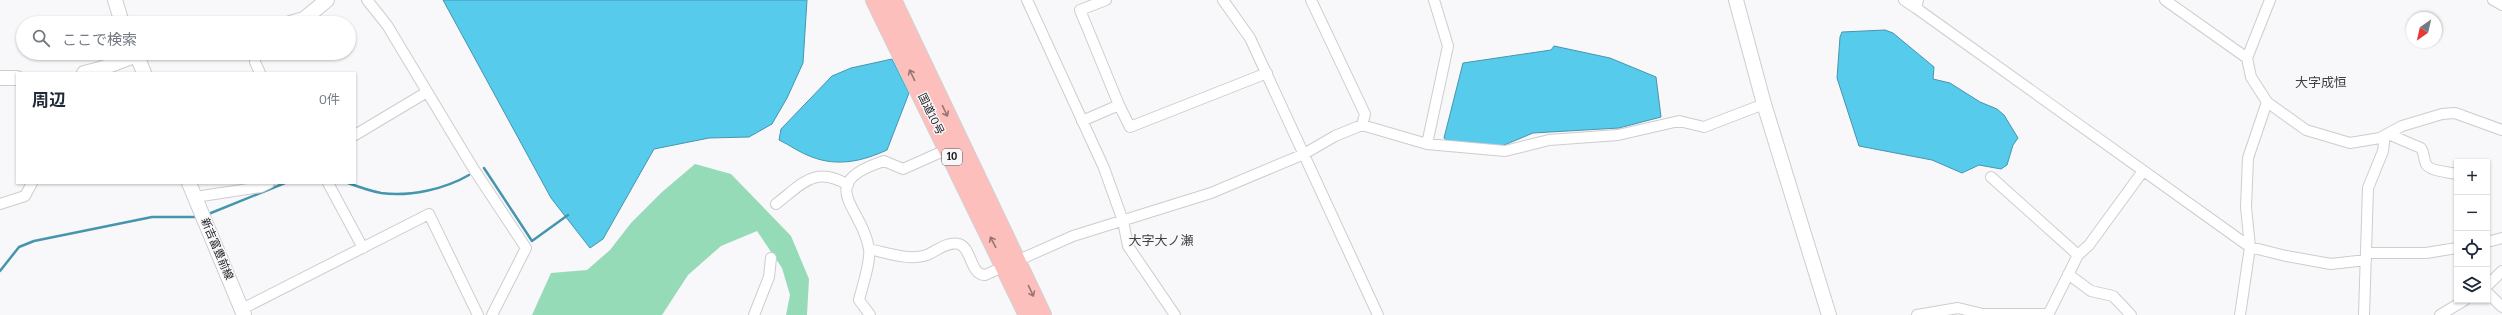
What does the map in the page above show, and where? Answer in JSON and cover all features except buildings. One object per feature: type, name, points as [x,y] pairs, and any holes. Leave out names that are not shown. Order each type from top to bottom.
[{"type":"highway","name":"国道10号","points":[[875,0],[948,149],[1011,264],[1042,315]]},
{"type":"highway","name":"国道10号","points":[[892,0],[1011,264],[1028,315]]},
{"type":"street","points":[[115,0],[120,16]]},
{"type":"street","points":[[308,16],[327,0]]},
{"type":"street","points":[[367,0],[387,25],[473,168],[526,248],[491,315]]},
{"type":"street","points":[[1027,0],[1104,168],[1123,221],[1128,246],[1175,315]]},
{"type":"street","points":[[1106,0],[1080,10],[1119,105],[1130,127],[1267,73]]},
{"type":"street","points":[[1223,0],[1246,31],[1267,73],[1378,315]]},
{"type":"street","points":[[1311,0],[1365,114],[1362,125]]},
{"type":"street","points":[[1427,144],[1448,46],[1434,0]]},
{"type":"street","points":[[1736,0],[1764,104],[1829,315]]},
{"type":"street","points":[[1904,0],[1917,4],[2143,171],[2250,247],[2286,256],[2331,264],[2366,256],[2426,253],[2454,248]]},
{"type":"street","points":[[2165,0],[2247,58]]},
{"type":"street","points":[[2270,0],[2247,58],[2251,77],[2267,102],[2306,130],[2350,143],[2380,138],[2409,124],[2442,114],[2455,113],[2502,130]]},
{"type":"street","points":[[2493,0],[2502,5]]},
{"type":"street","points":[[88,72],[123,60]]},
{"type":"street","points":[[140,60],[144,72]]},
{"type":"street","points":[[255,60],[260,72]]},
{"type":"street","points":[[0,78],[16,78]]},
{"type":"street","points":[[356,134],[427,92]]},
{"type":"street","points":[[2240,315],[2250,247],[2246,207],[2248,158],[2267,102]]},
{"type":"street","points":[[869,249],[912,258],[926,255],[950,244],[958,244],[965,248],[977,271],[982,275],[1011,264],[1073,236],[1211,193],[1304,154],[1335,136],[1362,125],[1427,144],[1505,151],[1549,140],[1618,135],[1679,121],[1704,127],[1764,104]]},
{"type":"street","points":[[1082,121],[1119,105]]},
{"type":"street","points":[[2387,134],[2421,148],[2424,153],[2425,162],[2429,167],[2454,173]]},
{"type":"street","points":[[2364,315],[2368,188],[2383,151],[2387,134]]},
{"type":"street","points":[[870,315],[859,300],[869,249],[862,228],[846,198],[848,185],[862,168],[884,160],[903,169],[948,149]]},
{"type":"street","points":[[1917,315],[1958,308],[1983,314],[2048,315],[2078,255],[2089,245],[2143,171]]},
{"type":"street","points":[[776,204],[812,177],[834,177],[848,185]]},
{"type":"street","points":[[1991,177],[2078,255]]},
{"type":"street","points":[[0,204],[25,196],[31,184]]},
{"type":"street","name":"新吉富豊前線","points":[[189,184],[243,312]]},
{"type":"street","points":[[195,197],[261,187],[267,184]]},
{"type":"street","points":[[329,184],[364,248]]},
{"type":"street","points":[[243,312],[429,214],[478,315]]},
{"type":"street","points":[[2490,241],[2502,238]]},
{"type":"street","points":[[754,315],[768,277],[771,258]]},
{"type":"street","points":[[2490,283],[2502,271]]},
{"type":"street","points":[[2068,274],[2091,291],[2113,296],[2130,315]]},
{"type":"street","points":[[2490,295],[2502,307]]},
{"type":"street","points":[[2444,314],[2461,303]]},
{"type":"green space","points":[[695,164],[731,174],[791,236],[809,279],[807,315],[786,315],[790,295],[782,268],[757,231],[721,246],[688,275],[662,315],[532,315],[551,273],[587,270],[610,250],[631,223],[662,192]]},
{"type":"water","points":[[443,0],[807,0],[803,63],[787,98],[772,124],[749,137],[709,138],[654,149],[603,239],[590,248],[551,198]]},
{"type":"water","points":[[1885,30],[1893,33],[1934,67],[1933,79],[1950,83],[1980,102],[1997,109],[2004,115],[2018,138],[2013,145],[2007,165],[2001,169],[1979,165],[1962,173],[1932,160],[1859,146],[1837,78],[1840,37],[1842,32]]},
{"type":"water","points":[[1554,46],[1610,58],[1656,77],[1661,117],[1619,128],[1533,133],[1502,146],[1448,141],[1444,138],[1463,63],[1551,50]]},
{"type":"water","points":[[892,59],[909,93],[887,150],[860,160],[831,162],[808,155],[779,140],[781,129],[832,76],[851,68]]},
{"type":"waterway","points":[[484,168],[532,241],[568,215]]},
{"type":"waterway","points":[[351,184],[381,193],[404,194],[438,188],[469,175]]},
{"type":"waterway","points":[[206,215],[283,184]]},
{"type":"waterway","points":[[0,271],[19,247],[34,241],[152,217],[197,217]]},
{"type":"district","name":"大字成恒","points":[[2321,82]]},
{"type":"district","name":"大字大ノ瀬","points":[[1161,240]]}]
